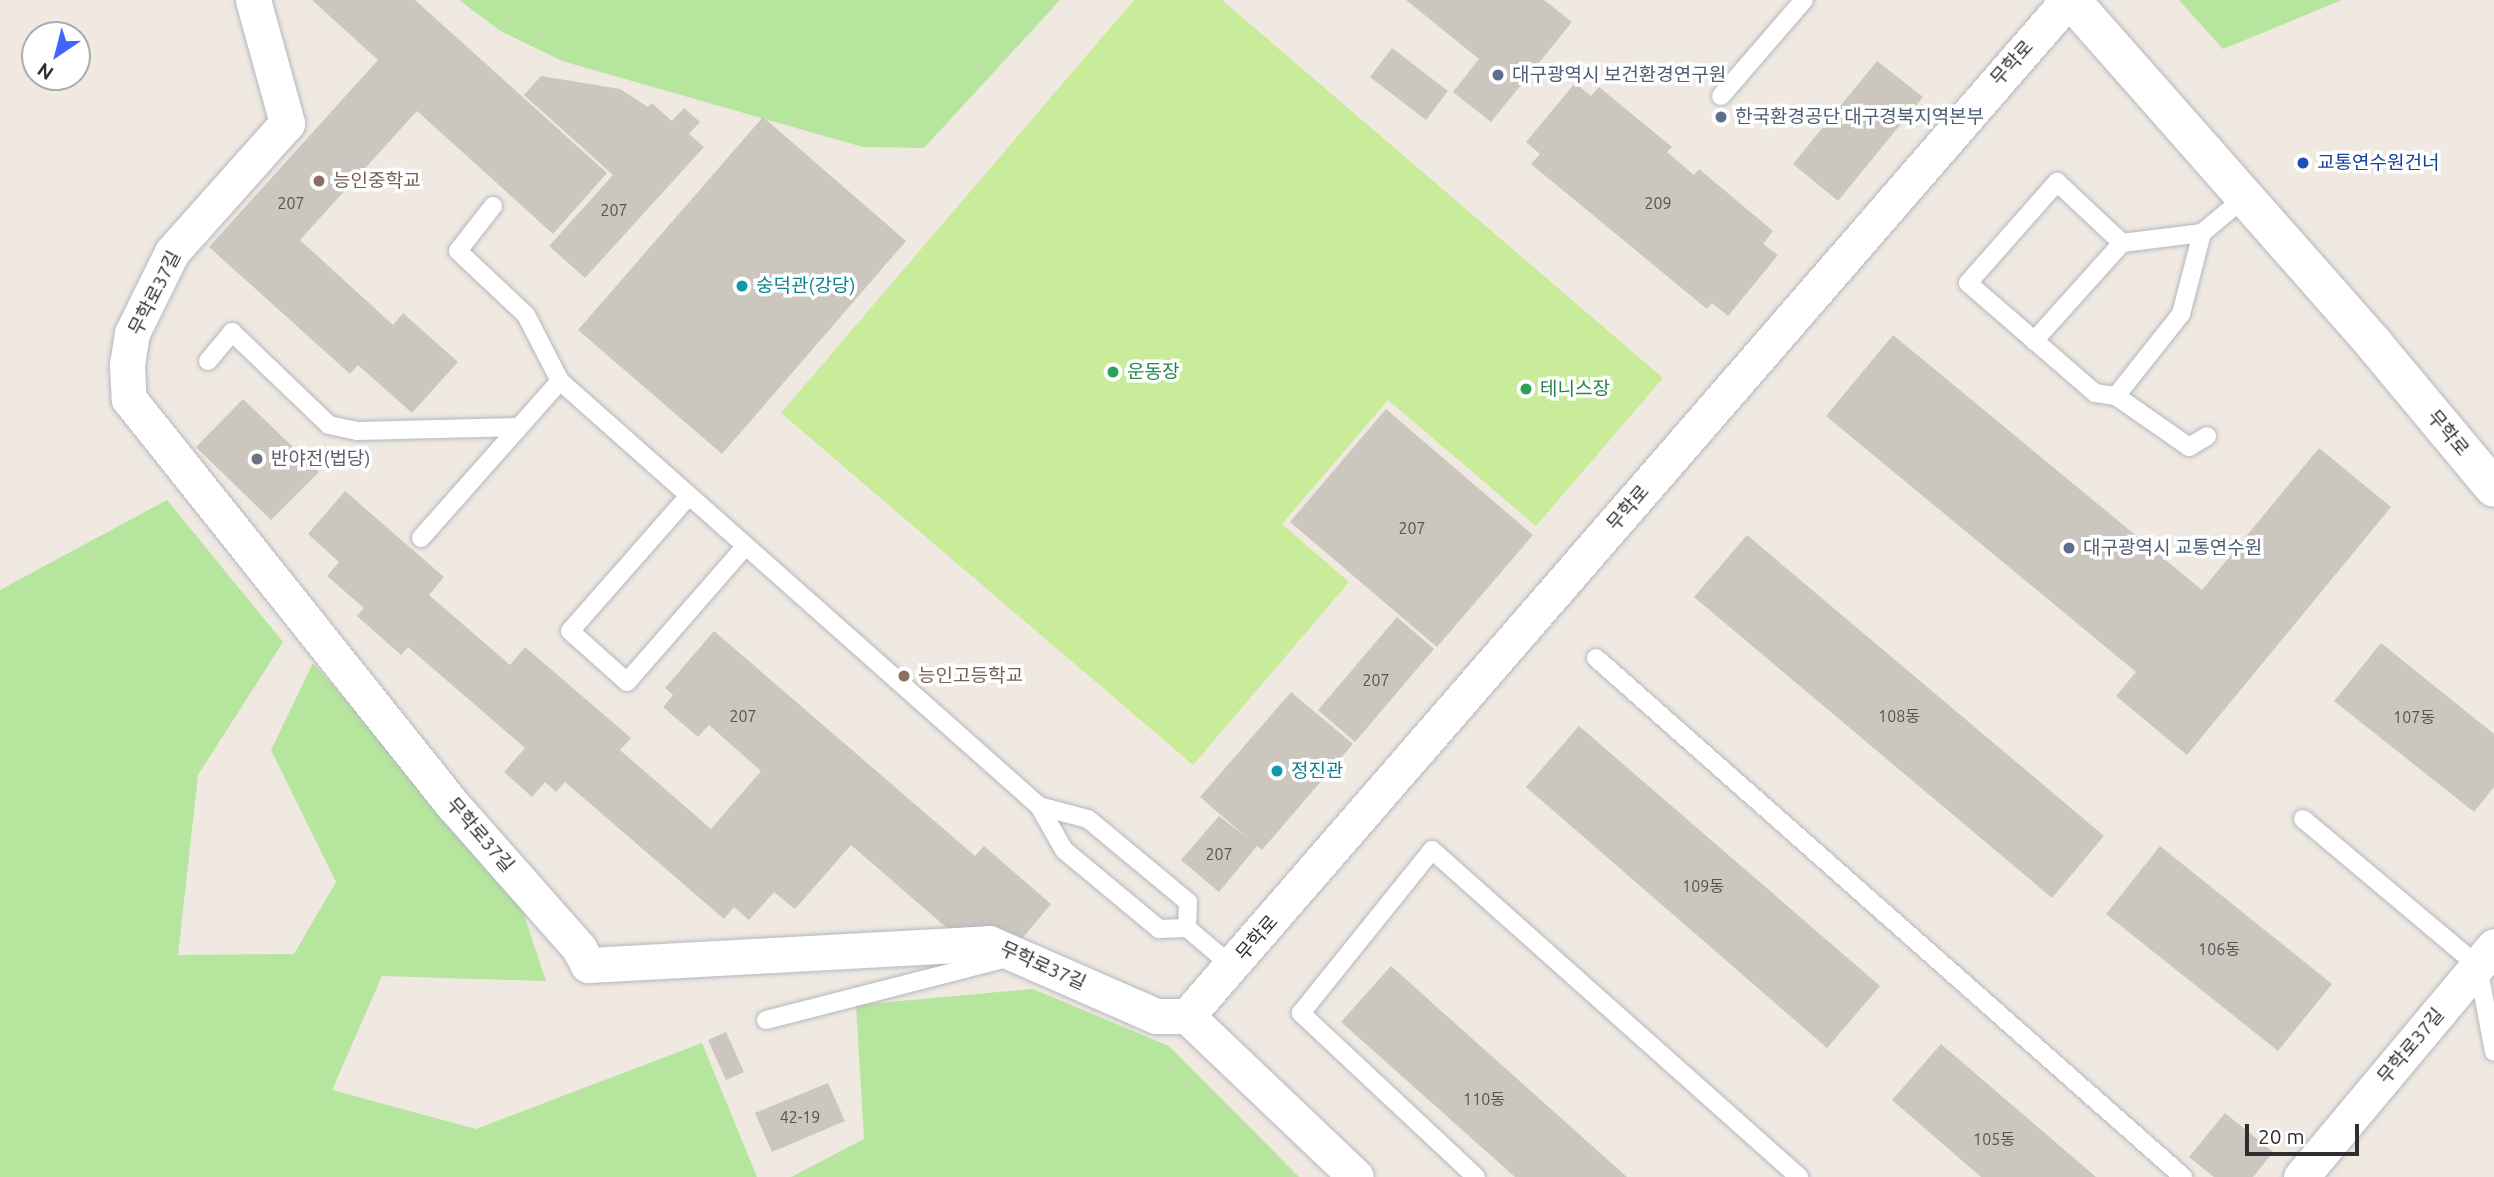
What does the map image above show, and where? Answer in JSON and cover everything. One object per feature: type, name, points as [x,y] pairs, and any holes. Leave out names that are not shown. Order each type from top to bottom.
[{"type":"main road","name":"무학로","points":[[2070,0],[2245,197],[2494,488]]},
{"type":"street","name":"무학로37길","points":[[253,0],[287,123],[172,252],[132,333],[129,348],[130,399],[170,454],[452,804],[579,948],[588,965],[989,943],[1156,1016],[1187,1016]]},
{"type":"street","name":"무학로","points":[[1187,1016],[2070,0]]},
{"type":"street","name":"무학로37길","points":[[2301,1177],[2486,956]]},
{"type":"street","points":[[1187,1016],[1356,1177]]},
{"type":"lane","points":[[1721,96],[1804,0]]},
{"type":"lane","points":[[2122,243],[2057,182],[1968,283],[2095,394],[2116,396],[2189,447],[2207,436]]},
{"type":"lane","points":[[2034,341],[2122,243],[2202,233],[2245,197]]},
{"type":"lane","points":[[493,206],[458,251],[526,315],[560,381],[687,498],[1039,806],[1064,850],[1159,929],[1187,928],[1233,966]]},
{"type":"lane","points":[[2116,396],[2181,314],[2202,233]]},
{"type":"lane","points":[[208,361],[232,332],[329,425],[338,427],[357,431],[519,428]]},
{"type":"lane","points":[[421,538],[560,381]]},
{"type":"lane","points":[[687,498],[570,631],[627,682],[744,548]]},
{"type":"lane","points":[[1597,658],[2183,1177]]},
{"type":"lane","points":[[1039,806],[1088,819],[1188,902],[1187,928]]},
{"type":"lane","points":[[2304,819],[2486,956],[2494,1052]]},
{"type":"lane","points":[[1476,1177],[1301,1013],[1432,850],[1799,1177]]},
{"type":"lane","points":[[766,1020],[1018,956]]},
{"type":"green space","points":[[459,0],[1060,0],[924,148],[863,147],[562,61],[499,30]]},
{"type":"green space","name":"운동장","points":[[1134,0],[1222,0],[1663,378],[1536,526],[1388,400],[1282,524],[1349,582],[1193,765],[781,413]]},
{"type":"green space","points":[[2179,0],[2342,0],[2223,49]]},
{"type":"green space","points":[[167,500],[283,642],[198,775],[178,955],[294,954],[336,882],[271,750],[313,663],[517,894],[546,981],[382,976],[332,1090],[476,1129],[702,1043],[757,1177],[0,1177],[0,590]]},
{"type":"green space","points":[[1033,989],[1169,1046],[1299,1177],[791,1177],[864,1139],[856,1005]]},
{"type":"building","name":"능인중학교","points":[[312,0],[415,0],[607,173],[553,234],[417,111],[300,240],[393,325],[403,313],[458,362],[412,413],[358,365],[350,374],[209,247],[378,60]]},
{"type":"building","name":"대구광역시 보건환경연구원","points":[[1406,0],[1544,0],[1572,22],[1491,122],[1453,92],[1479,59]]},
{"type":"building","points":[[1392,48],[1448,91],[1426,120],[1370,77]]},
{"type":"building","points":[[1877,61],[1923,97],[1838,201],[1793,164]]},
{"type":"building","points":[[541,76],[620,89],[648,107],[652,103],[672,121],[684,108],[700,122],[689,134],[704,147],[585,278],[549,246],[613,175],[524,95]]},
{"type":"building","points":[[1575,83],[1591,96],[1599,87],[1672,147],[1667,152],[1694,175],[1699,169],[1773,231],[1763,244],[1778,255],[1728,316],[1712,303],[1707,309],[1531,164],[1540,154],[1526,142]]},
{"type":"building","name":"숭덕관(강당)","points":[[763,117],[906,241],[722,454],[578,330]]},
{"type":"building","name":"대구광역시 교통연수원","points":[[1893,335],[2202,590],[2319,448],[2391,507],[2187,755],[2116,696],[2136,672],[1826,416]]},
{"type":"building","name":"반야전(법당)","points":[[243,399],[319,472],[271,520],[196,447]]},
{"type":"building","points":[[1386,409],[1533,535],[1437,647],[1290,522]]},
{"type":"building","points":[[345,491],[444,577],[429,595],[510,665],[525,647],[631,738],[620,750],[711,829],[761,771],[709,725],[698,737],[663,707],[673,695],[665,688],[714,631],[975,856],[984,846],[1051,904],[1015,947],[955,935],[851,845],[795,909],[774,892],[749,920],[734,907],[724,919],[565,782],[556,792],[545,782],[532,797],[504,772],[525,748],[408,647],[401,655],[357,616],[364,608],[327,576],[339,562],[308,534]]},
{"type":"building","points":[[1747,535],[2104,836],[2052,898],[1694,597]]},
{"type":"building","points":[[1397,617],[1434,649],[1355,742],[1318,710]]},
{"type":"building","points":[[2381,643],[2494,734],[2494,787],[2474,812],[2334,701]]},
{"type":"building","name":"정진관","points":[[1291,692],[1353,744],[1262,850],[1257,846],[1219,892],[1181,860],[1219,816],[1249,839],[1200,797]]},
{"type":"building","points":[[1579,726],[1880,986],[1827,1048],[1526,787]]},
{"type":"building","points":[[2160,846],[2332,984],[2278,1051],[2106,914]]},
{"type":"building","points":[[1391,966],[1627,1177],[1515,1177],[1341,1022]]},
{"type":"building","points":[[726,1032],[744,1072],[726,1080],[708,1040]]},
{"type":"building","points":[[1941,1044],[2096,1177],[1981,1177],[1892,1100]]},
{"type":"building","points":[[828,1083],[845,1121],[772,1152],[755,1113]]},
{"type":"building","points":[[2225,1113],[2273,1152],[2253,1177],[2214,1177],[2189,1157]]},
{"type":"place","name":"대구광역시 보건환경연구원","points":[[1498,75]]},
{"type":"place","name":"한국환경공단 대구경북지역본부","points":[[1721,117]]},
{"type":"place","name":"교통연수원건너","points":[[2303,163]]},
{"type":"place","name":"능인중학교","points":[[319,181]]},
{"type":"place","name":"숭덕관(강당)","points":[[742,286]]},
{"type":"place","name":"운동장","points":[[1113,372]]},
{"type":"place","name":"테니스장","points":[[1526,389]]},
{"type":"place","name":"반야전(법당)","points":[[257,459]]},
{"type":"place","name":"대구광역시 교통연수원","points":[[2069,548]]},
{"type":"place","name":"능인고등학교","points":[[904,676]]},
{"type":"place","name":"정진관","points":[[1277,771]]}]
